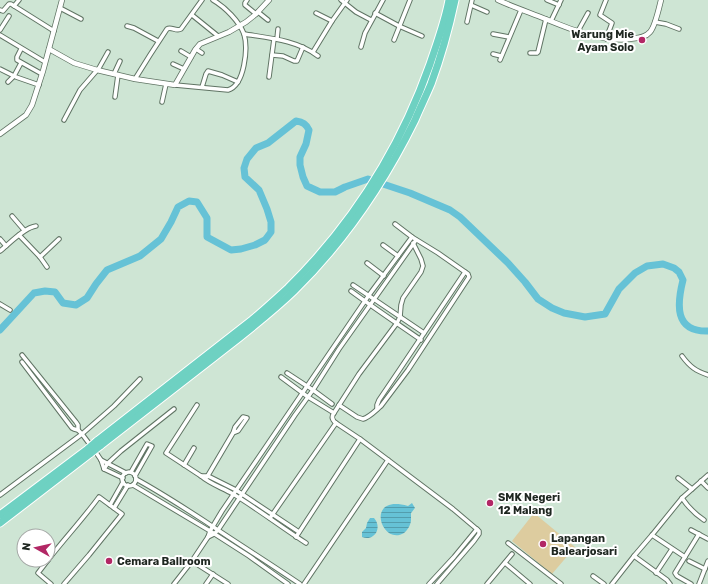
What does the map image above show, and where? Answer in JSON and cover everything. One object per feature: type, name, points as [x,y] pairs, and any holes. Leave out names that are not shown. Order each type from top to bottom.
[{"type":"highway","points":[[392,157],[422,86],[440,35],[449,0]]},
{"type":"highway","points":[[0,522],[99,443],[258,323],[292,293],[328,255],[346,234],[360,208],[392,157],[406,139],[431,85],[443,48],[455,0]]},
{"type":"highway","points":[[0,515],[90,450]]},
{"type":"street","points":[[14,6],[19,0]]},
{"type":"street","points":[[0,134],[27,112],[35,99],[62,0]]},
{"type":"street","points":[[135,79],[158,40],[167,28],[181,29],[202,0]]},
{"type":"street","points":[[49,50],[74,63],[116,75],[166,84],[228,90],[233,88],[238,82],[244,67],[244,34],[240,26],[228,11],[213,0]]},
{"type":"street","points":[[247,0],[245,5],[268,20]]},
{"type":"street","points":[[175,84],[201,43],[240,26],[257,13],[269,0]]},
{"type":"street","points":[[341,0],[346,2],[356,12],[371,20]]},
{"type":"street","points":[[361,47],[371,20],[383,0]]},
{"type":"street","points":[[394,40],[410,0]]},
{"type":"street","points":[[467,22],[472,0]]},
{"type":"street","points":[[547,0],[559,5]]},
{"type":"street","points":[[530,53],[538,52],[548,20],[561,0]]},
{"type":"street","points":[[606,0],[600,16],[612,23],[606,38]]},
{"type":"street","points":[[501,1],[521,10],[590,35],[606,38],[626,39],[643,37],[650,32],[655,22],[661,0]]},
{"type":"street","points":[[313,52],[332,21],[346,2]]},
{"type":"street","points":[[0,10],[3,11],[9,4],[14,6],[54,32]]},
{"type":"street","points":[[471,5],[487,12]]},
{"type":"street","points":[[60,8],[81,19]]},
{"type":"street","points":[[493,54],[500,58],[521,10]]},
{"type":"street","points":[[375,12],[399,26],[422,36]]},
{"type":"street","points":[[316,13],[332,21]]},
{"type":"street","points":[[578,31],[588,13]]},
{"type":"street","points":[[192,15],[218,36]]},
{"type":"street","points":[[0,30],[9,16]]},
{"type":"street","points":[[655,22],[679,29]]},
{"type":"street","points":[[127,26],[158,40]]},
{"type":"street","points":[[269,77],[278,29]]},
{"type":"street","points":[[244,34],[291,42],[313,52],[318,56]]},
{"type":"street","points":[[493,34],[509,37]]},
{"type":"street","points":[[0,35],[45,62]]},
{"type":"street","points":[[272,55],[283,56],[296,61],[298,60],[303,47]]},
{"type":"street","points":[[21,48],[17,60],[42,74]]},
{"type":"street","points":[[196,49],[202,53]]},
{"type":"street","points":[[182,51],[191,57]]},
{"type":"street","points":[[64,120],[80,90],[97,70],[108,52]]},
{"type":"street","points":[[115,97],[116,75],[120,61]]},
{"type":"street","points":[[8,82],[14,76],[21,63]]},
{"type":"street","points":[[173,64],[184,69]]},
{"type":"street","points":[[0,69],[39,85]]},
{"type":"street","points":[[202,87],[207,71],[222,75],[238,82]]},
{"type":"street","points":[[162,102],[166,84]]},
{"type":"street","points":[[12,216],[24,230]]},
{"type":"street","points":[[339,405],[357,417],[364,419],[368,418],[381,406],[408,370],[470,277],[470,275],[416,240],[395,224]]},
{"type":"street","points":[[0,251],[24,230],[36,226]]},
{"type":"street","points":[[19,235],[40,257],[47,267]]},
{"type":"street","points":[[174,584],[192,561],[236,490],[369,295],[412,237]]},
{"type":"street","points":[[40,257],[59,239]]},
{"type":"street","points":[[0,240],[6,246]]},
{"type":"street","points":[[208,537],[218,530],[339,349],[416,240]]},
{"type":"street","points":[[413,243],[421,258],[423,266],[421,272],[403,298],[400,317],[397,323],[359,374],[334,412],[332,419],[388,460],[479,532],[458,560],[436,584]]},
{"type":"street","points":[[383,245],[398,256]]},
{"type":"street","points":[[367,263],[384,276]]},
{"type":"street","points":[[377,409],[379,400],[465,272]]},
{"type":"street","points":[[353,285],[424,333]]},
{"type":"street","points":[[351,291],[425,343]]},
{"type":"street","points":[[0,310],[2,305],[10,310]]},
{"type":"street","points":[[22,355],[78,425],[78,430]]},
{"type":"street","points":[[682,356],[693,368],[708,375]]},
{"type":"street","points":[[22,362],[72,428],[78,430],[82,434],[102,460],[104,468],[128,485]]},
{"type":"street","points":[[287,373],[332,404]]},
{"type":"street","points":[[281,377],[308,397],[334,412]]},
{"type":"street","points":[[0,495],[82,434],[114,406],[140,379]]},
{"type":"street","points":[[47,394],[52,391]]},
{"type":"street","points":[[197,405],[166,454],[201,476],[236,490],[254,502],[306,543]]},
{"type":"street","points":[[104,468],[140,436],[174,409]]},
{"type":"street","points":[[290,412],[295,415]]},
{"type":"street","points":[[206,478],[234,433],[235,427],[243,417],[247,418],[238,431],[234,433]]},
{"type":"street","points":[[272,516],[336,423]]},
{"type":"street","points":[[133,484],[135,482],[135,477],[152,446],[147,444],[140,436]]},
{"type":"street","points":[[296,536],[360,439]]},
{"type":"street","points":[[110,505],[123,480],[124,475],[128,473],[147,444]]},
{"type":"street","points":[[184,465],[194,448]]},
{"type":"street","points":[[102,460],[135,477],[300,584]]},
{"type":"street","points":[[304,584],[388,460]]},
{"type":"street","points":[[612,584],[682,498],[708,475]]},
{"type":"street","points":[[206,478],[299,532]]},
{"type":"street","points":[[678,478],[692,489]]},
{"type":"street","points":[[701,481],[708,488]]},
{"type":"street","points":[[114,508],[128,485],[133,484],[249,556],[288,584]]},
{"type":"street","points":[[56,549],[83,519],[99,497],[122,514],[64,584]]},
{"type":"street","points":[[682,498],[690,509],[704,520]]},
{"type":"street","points":[[251,505],[254,502]]},
{"type":"street","points":[[430,584],[477,529]]},
{"type":"street","points":[[691,530],[708,538]]},
{"type":"street","points":[[691,584],[677,576],[676,573],[699,534]]},
{"type":"street","points":[[652,535],[685,557]]},
{"type":"street","points":[[508,543],[561,584]]},
{"type":"street","points":[[656,573],[672,549]]},
{"type":"street","points":[[489,584],[512,554]]},
{"type":"street","points":[[634,556],[667,580],[670,584]]},
{"type":"street","points":[[192,561],[228,584]]},
{"type":"street","points":[[689,561],[705,569]]},
{"type":"street","points":[[700,584],[708,561]]},
{"type":"street","points":[[505,563],[530,584]]},
{"type":"street","points":[[42,568],[38,573],[51,584]]},
{"type":"street","points":[[206,584],[213,574]]},
{"type":"street","points":[[593,576],[604,584]]},
{"type":"shaded area","name":"Lapangan Balearjosari","points":[[534,513],[575,547],[552,574],[512,541]]},
{"type":"water","points":[[412,503],[415,508],[411,513],[411,520],[407,530],[404,533],[396,535],[389,533],[381,520],[381,513],[386,507],[394,504],[408,506]]},
{"type":"water","points":[[370,518],[374,518],[377,522],[378,526],[376,533],[370,538],[362,537],[362,532],[366,528]]},
{"type":"waterway","points":[[0,330],[34,293],[45,291],[55,292],[63,303],[76,305],[87,298],[107,270],[140,256],[161,239],[178,207],[189,201],[197,202],[207,218],[207,237],[231,250],[255,245],[265,240],[271,232],[271,222],[259,190],[245,177],[244,168],[247,159],[256,148],[268,143],[296,121],[307,126],[309,130],[306,144],[300,157],[300,165],[307,186],[320,192],[335,192],[368,179],[410,193],[450,210],[460,217],[508,263],[538,299],[552,308],[564,313],[585,317],[605,314],[619,289],[635,273],[647,266],[663,264],[674,268],[679,272],[683,280],[679,307],[680,315],[684,322],[689,327],[697,330],[708,331]]},
{"type":"place","name":"Warung Mie Ayam Solo","points":[[642,40]]},
{"type":"place","name":"SMK Negeri 12 Malang","points":[[490,503]]},
{"type":"place","name":"Lapangan Balearjosari","points":[[543,544]]},
{"type":"place","name":"Cemara Ballroom","points":[[109,561]]}]
